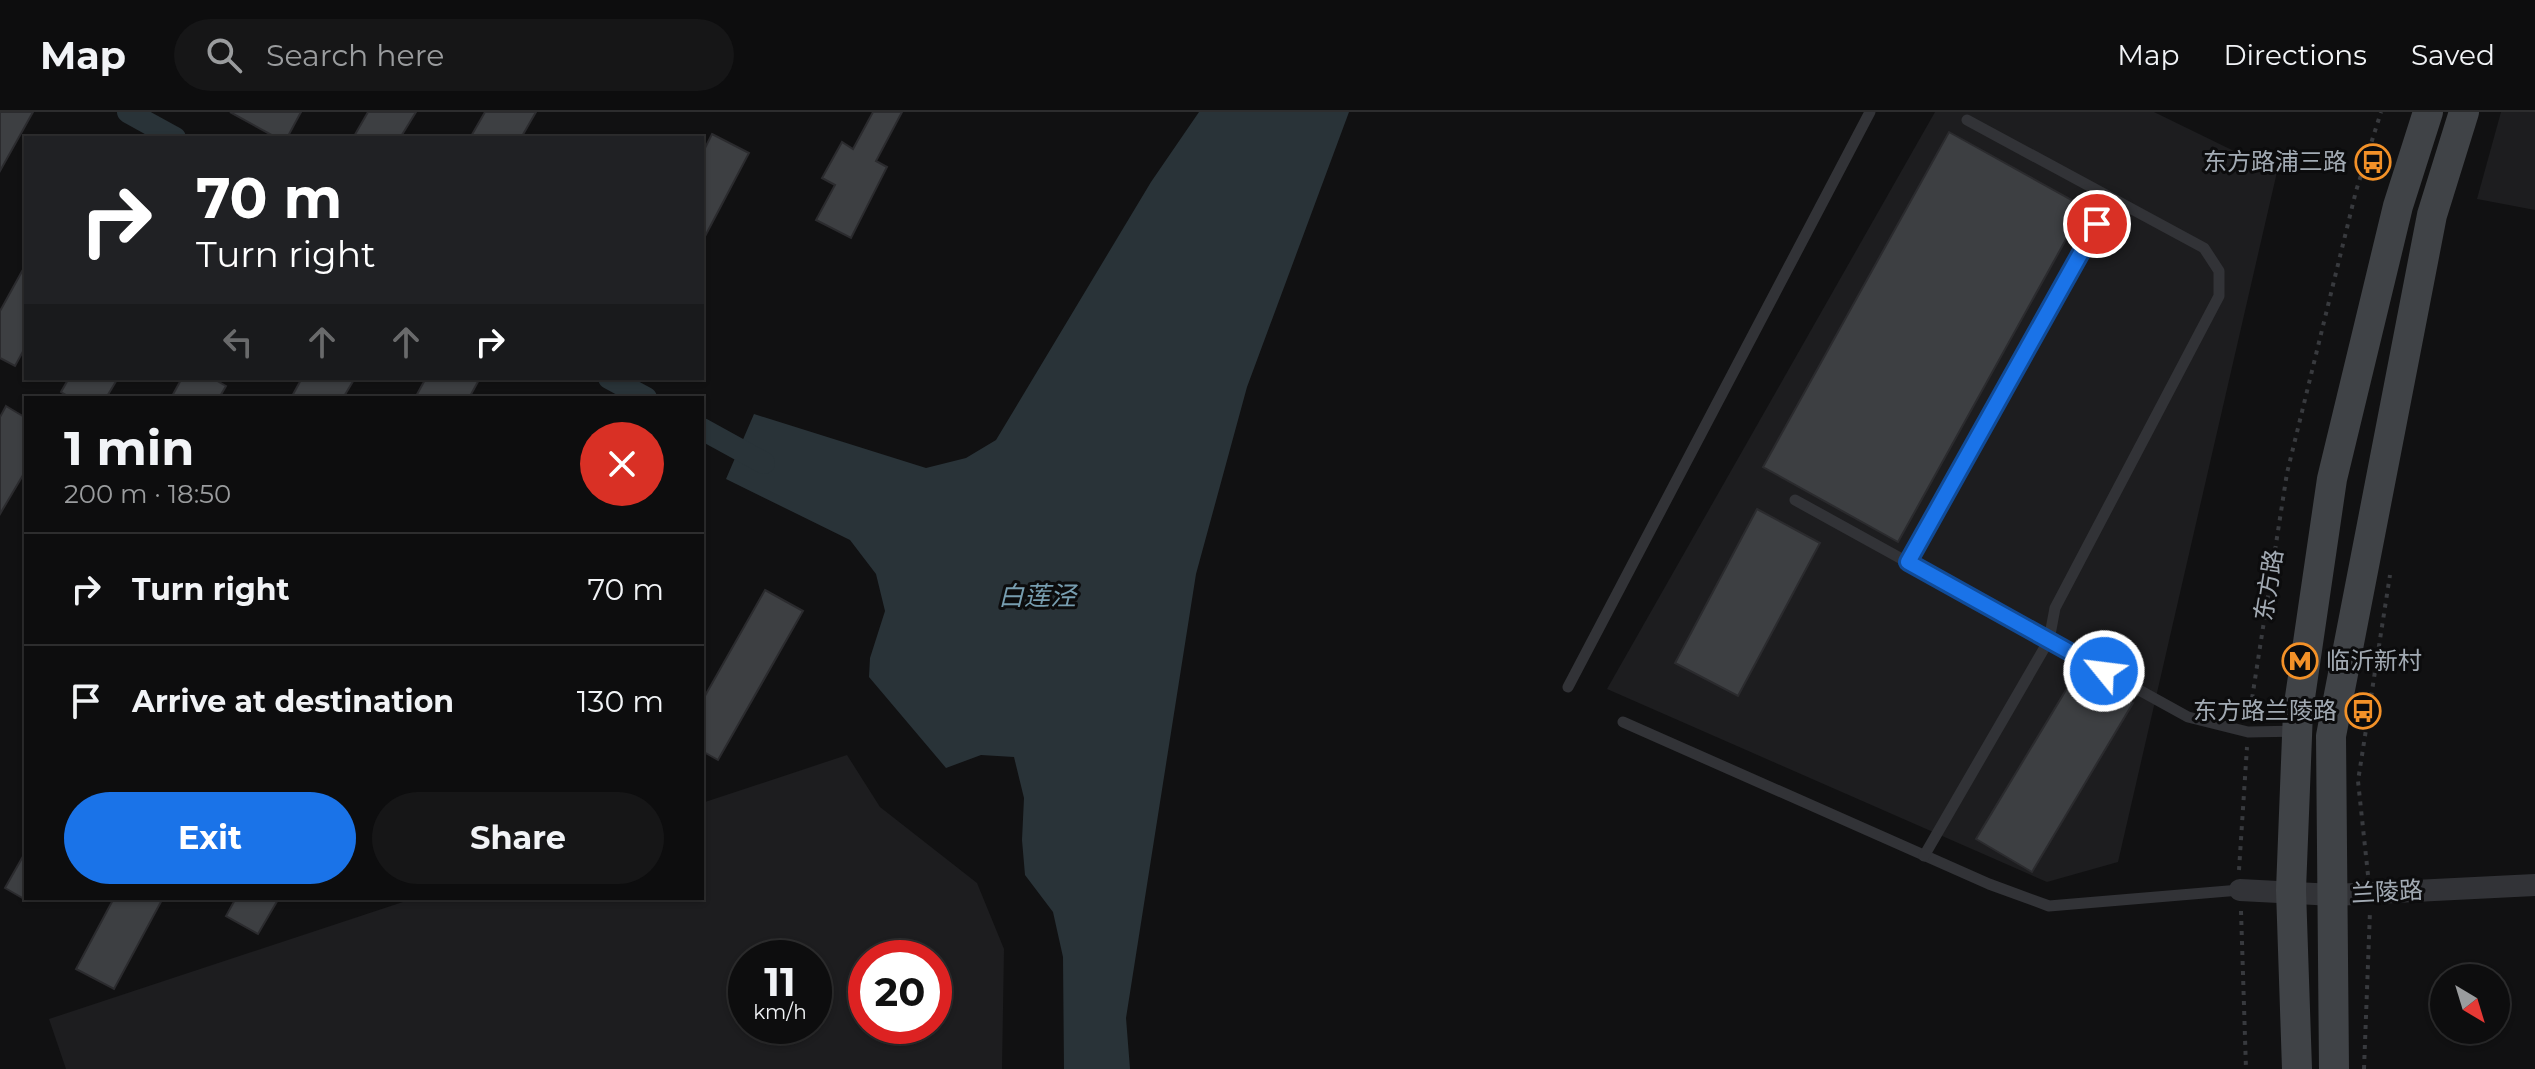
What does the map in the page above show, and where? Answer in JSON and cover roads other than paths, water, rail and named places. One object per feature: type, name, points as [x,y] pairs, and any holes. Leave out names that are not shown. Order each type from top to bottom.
[{"type":"main road","name":"东方路","points":[[2297,1069],[2291,890],[2298,711],[2332,479],[2398,206],[2428,112]]},
{"type":"main road","points":[[2334,1069],[2331,736],[2432,215],[2464,112]]},
{"type":"street","name":"兰陵路","points":[[2240,890],[2291,890],[2334,895],[2535,885]]},
{"type":"lane","points":[[1568,687],[1870,112]]},
{"type":"lane","points":[[1924,856],[2049,640],[2055,608],[2219,296],[2219,271],[2204,248],[1967,120]]},
{"type":"lane","points":[[1908,562],[2111,198]]},
{"type":"lane","points":[[1795,500],[2188,717],[2248,732],[2298,731]]},
{"type":"lane","points":[[1623,722],[1924,856],[2049,906],[2240,890]]},
{"type":"water","name":"白莲泾","points":[[1199,112],[1349,112],[1247,387],[1196,574],[1126,1018],[1130,1069],[1064,1069],[1063,957],[1053,912],[1025,875],[1022,840],[1024,798],[1014,757],[981,755],[946,768],[869,677],[870,658],[885,611],[876,574],[850,540],[726,479],[754,414],[926,468],[966,458],[996,440],[1151,182]]},
{"type":"waterway","points":[[128,112],[171,136]]},
{"type":"waterway","points":[[613,380],[642,396]]},
{"type":"waterway","points":[[704,430],[764,463]]},
{"type":"place","name":"东方路浦三路","points":[[2373,162]]},
{"type":"place","name":"临沂新村","points":[[2300,661]]},
{"type":"place","name":"东方路兰陵路","points":[[2363,711]]}]
